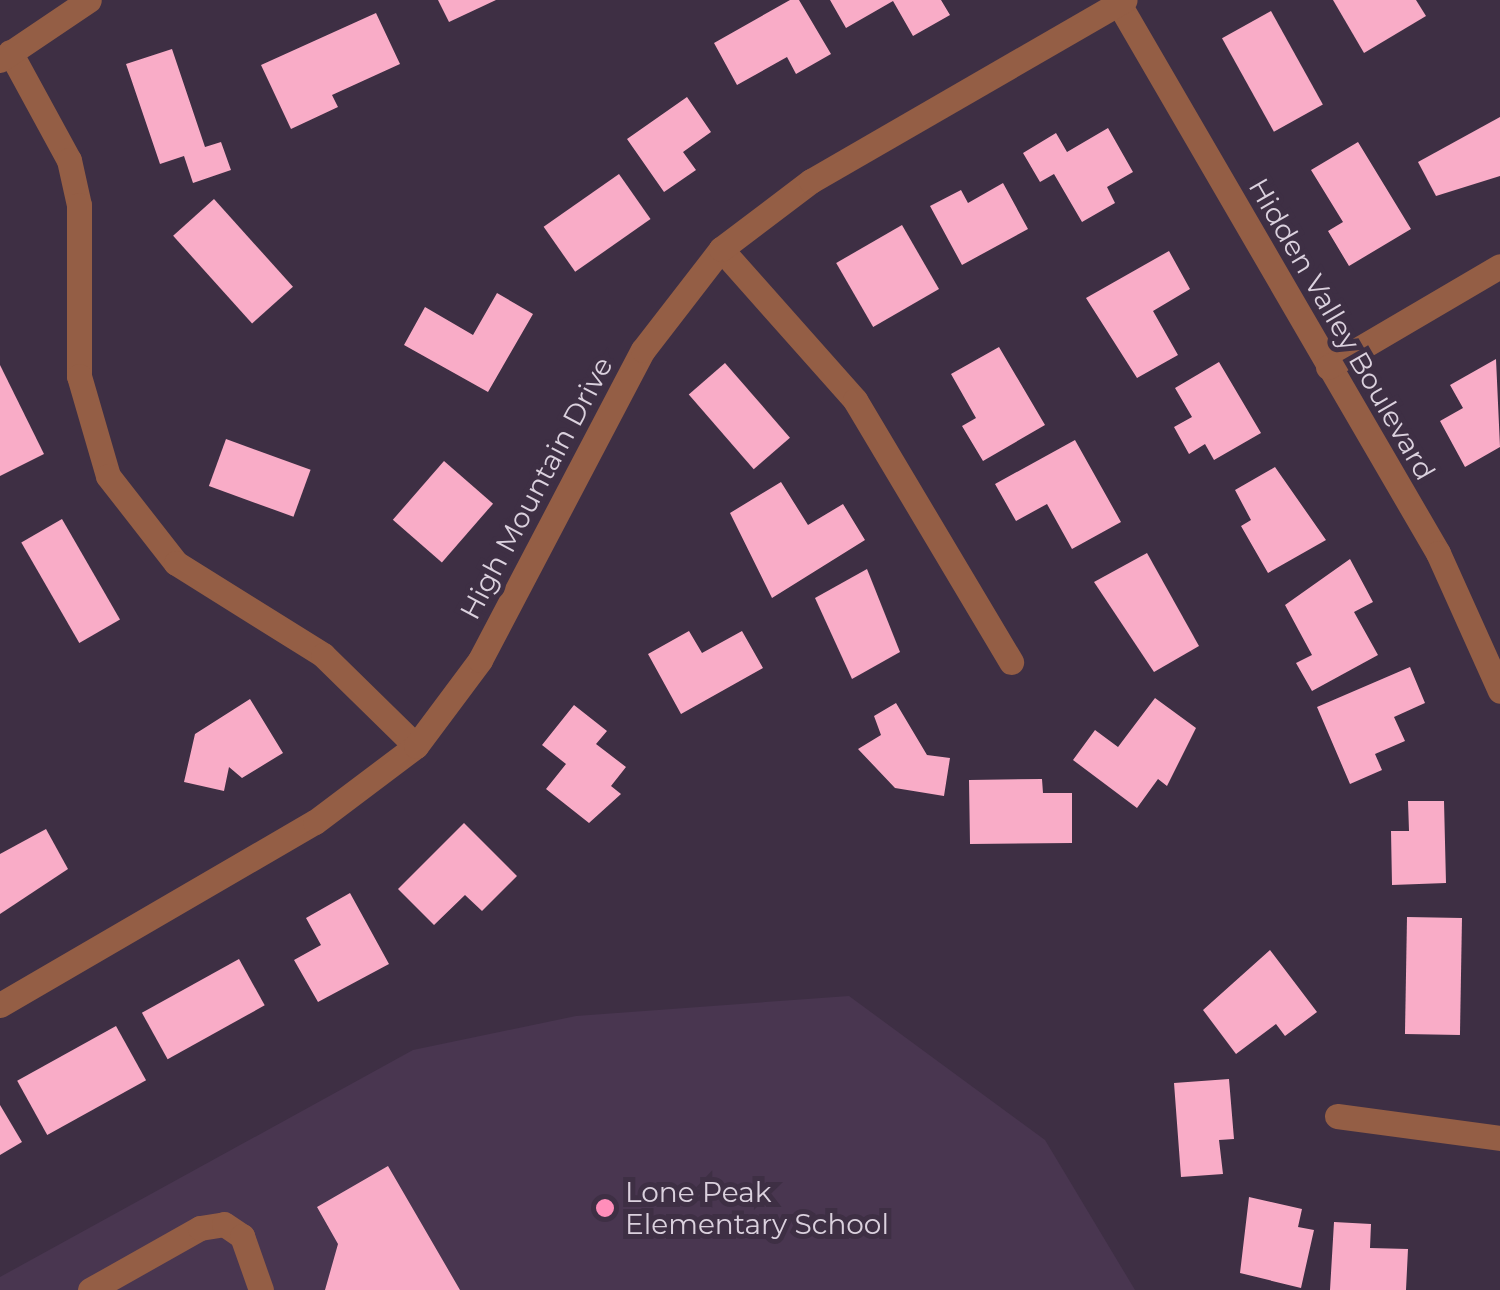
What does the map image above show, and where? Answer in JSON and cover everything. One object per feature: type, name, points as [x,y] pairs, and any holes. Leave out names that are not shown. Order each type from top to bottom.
[{"type":"street","points":[[89,0],[5,56],[69,160],[79,205],[80,376],[108,476],[176,562],[323,655],[416,746]]},
{"type":"street","name":"High Mountain Drive","points":[[0,1004],[316,822],[416,746],[480,660],[643,350],[721,249],[812,181],[1122,2]]},
{"type":"street","name":"Hidden Valley Boulevard","points":[[1122,2],[1464,602],[1500,692]]},
{"type":"street","points":[[721,249],[855,400],[1012,662]]},
{"type":"street","points":[[1328,367],[1500,266]]},
{"type":"street","points":[[1337,1116],[1500,1138]]},
{"type":"street","points":[[90,1290],[123,1282],[200,1228],[224,1224],[242,1236],[261,1290]]},
{"type":"shaded area","name":"Lone Peak Elementary School","points":[[849,996],[1045,1140],[1135,1290],[0,1290],[0,1277],[413,1050],[576,1016]]},
{"type":"building","points":[[438,0],[496,0],[449,22]]},
{"type":"building","points":[[790,0],[799,0],[831,54],[796,74],[787,57],[737,85],[714,43]]},
{"type":"building","points":[[830,0],[941,0],[950,15],[913,36],[893,1],[846,28]]},
{"type":"building","points":[[1333,0],[1416,0],[1426,16],[1364,53]]},
{"type":"building","points":[[1271,11],[1323,105],[1274,132],[1222,38]]},
{"type":"building","points":[[376,13],[400,64],[332,95],[338,107],[291,129],[261,65]]},
{"type":"building","points":[[172,49],[205,147],[221,142],[231,170],[193,183],[184,156],[160,164],[126,64]]},
{"type":"building","points":[[687,97],[711,132],[683,152],[696,170],[664,192],[627,139]]},
{"type":"building","points":[[1500,117],[1500,176],[1436,196],[1418,162]]},
{"type":"building","points":[[1108,128],[1133,172],[1107,187],[1115,203],[1082,222],[1054,174],[1040,182],[1023,153],[1056,133],[1067,152]]},
{"type":"building","points":[[1358,142],[1411,229],[1349,266],[1328,231],[1343,222],[1311,170]]},
{"type":"building","points":[[619,174],[651,219],[575,272],[544,227]]},
{"type":"building","points":[[1003,183],[1028,229],[962,265],[930,206],[961,190],[968,203]]},
{"type":"building","points":[[214,199],[293,287],[252,323],[173,236]]},
{"type":"building","points":[[902,225],[939,289],[873,327],[836,263]]},
{"type":"building","points":[[1169,251],[1190,289],[1153,311],[1178,355],[1137,378],[1086,298]]},
{"type":"building","points":[[497,293],[533,314],[488,392],[404,345],[425,307],[473,335]]},
{"type":"building","points":[[999,347],[1045,425],[983,461],[962,426],[976,418],[951,374]]},
{"type":"building","points":[[1496,359],[1500,447],[1465,467],[1440,421],[1463,408],[1450,385]]},
{"type":"building","points":[[1219,362],[1261,433],[1214,460],[1205,444],[1189,454],[1174,427],[1192,417],[1175,388]]},
{"type":"building","points":[[725,363],[790,438],[754,469],[689,394]]},
{"type":"building","points":[[0,365],[44,454],[0,476]]},
{"type":"building","points":[[226,439],[311,470],[293,517],[209,486]]},
{"type":"building","points":[[1075,440],[1121,522],[1072,549],[1047,504],[1016,521],[995,484]]},
{"type":"building","points":[[444,461],[493,504],[442,563],[393,520]]},
{"type":"building","points":[[1275,467],[1326,540],[1268,573],[1241,526],[1251,520],[1235,490]]},
{"type":"building","points":[[781,482],[808,525],[843,504],[865,540],[772,598],[730,513]]},
{"type":"building","points":[[62,519],[120,619],[79,643],[21,542]]},
{"type":"building","points":[[1147,553],[1199,646],[1154,672],[1094,582]]},
{"type":"building","points":[[1350,559],[1373,602],[1354,612],[1378,655],[1312,691],[1296,663],[1312,655],[1285,605]]},
{"type":"building","points":[[867,569],[900,652],[852,679],[815,598]]},
{"type":"building","points":[[689,631],[702,653],[742,631],[763,668],[681,714],[648,654]]},
{"type":"building","points":[[1410,667],[1425,703],[1394,717],[1405,741],[1375,754],[1382,770],[1350,784],[1317,707]]},
{"type":"building","points":[[1155,698],[1196,728],[1167,786],[1158,779],[1137,808],[1073,760],[1095,730],[1118,747]]},
{"type":"building","points":[[250,699],[283,753],[242,778],[229,767],[224,791],[184,782],[195,734]]},
{"type":"building","points":[[896,703],[927,755],[950,758],[944,796],[895,788],[858,749],[881,735],[874,716]]},
{"type":"building","points":[[574,705],[607,731],[596,744],[626,767],[611,786],[621,794],[589,823],[546,789],[566,764],[542,745]]},
{"type":"building","points":[[1042,779],[1043,793],[1072,793],[1072,843],[970,844],[969,780]]},
{"type":"building","points":[[1408,801],[1444,801],[1446,883],[1392,885],[1391,831],[1409,831]]},
{"type":"building","points":[[464,823],[517,876],[482,911],[465,895],[434,925],[398,889]]},
{"type":"building","points":[[46,829],[68,869],[0,914],[0,854]]},
{"type":"building","points":[[350,893],[389,964],[318,1002],[294,960],[321,945],[306,918]]},
{"type":"building","points":[[1407,917],[1462,918],[1460,1035],[1405,1034]]},
{"type":"building","points":[[1270,950],[1317,1012],[1285,1036],[1276,1024],[1236,1054],[1203,1010]]},
{"type":"building","points":[[239,959],[265,1005],[168,1059],[142,1013]]},
{"type":"building","points":[[116,1026],[146,1080],[47,1135],[17,1081]]},
{"type":"building","points":[[1229,1079],[1234,1139],[1219,1140],[1223,1174],[1181,1177],[1174,1083]]},
{"type":"building","points":[[0,1105],[22,1142],[0,1155]]},
{"type":"building","points":[[388,1166],[460,1290],[325,1290],[338,1244],[317,1207]]},
{"type":"building","points":[[1249,1197],[1302,1209],[1298,1227],[1314,1230],[1301,1288],[1240,1273]]},
{"type":"building","points":[[1334,1222],[1371,1224],[1370,1248],[1408,1249],[1406,1290],[1330,1290]]},
{"type":"place","name":"Lone Peak Elementary School","points":[[605,1208]]}]
